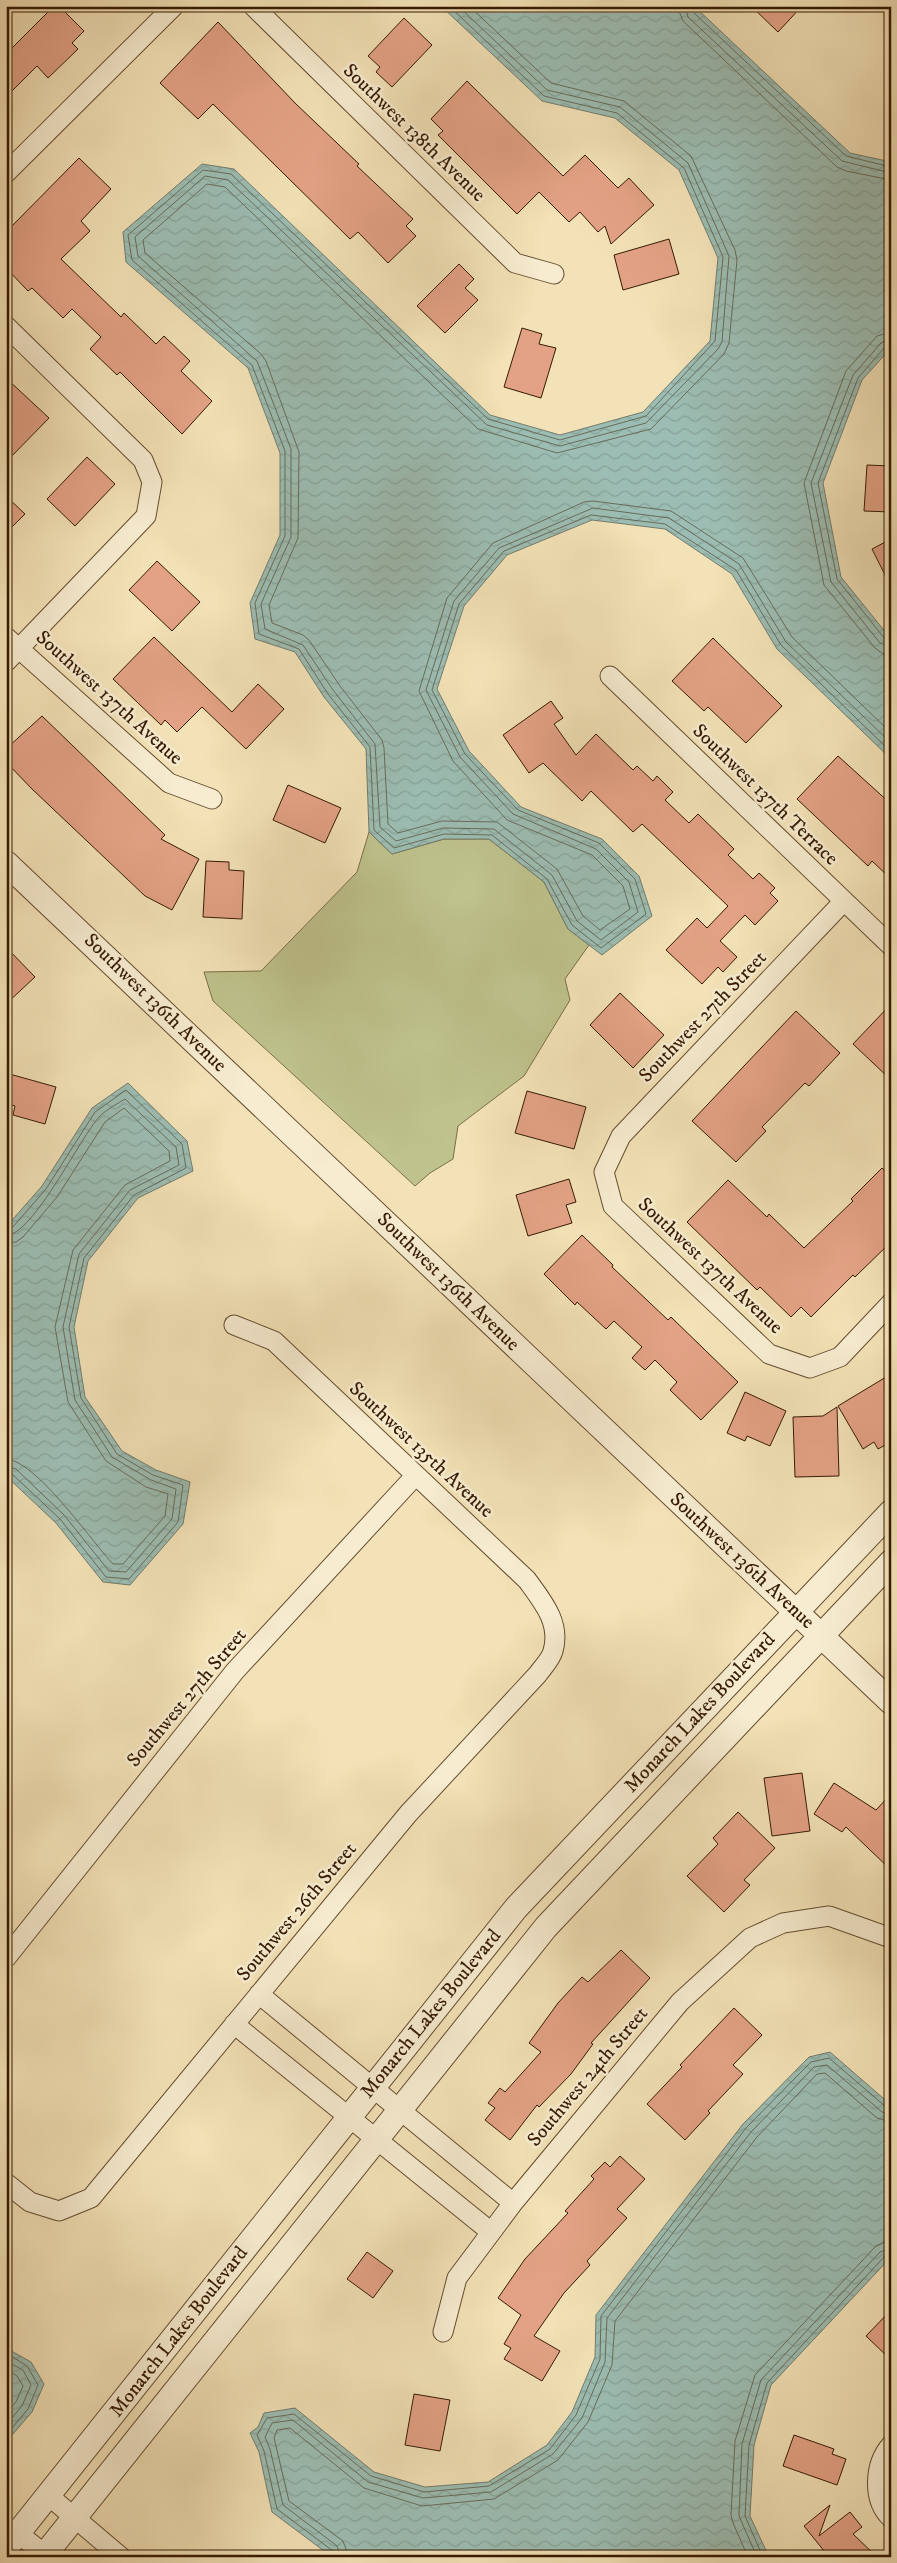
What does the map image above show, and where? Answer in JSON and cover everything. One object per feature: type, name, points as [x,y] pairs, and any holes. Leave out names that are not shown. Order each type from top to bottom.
[{"type":"street","points":[[6,173],[174,6]]},
{"type":"street","name":"Southwest 138th Avenue","points":[[253,6],[515,263],[554,274]]},
{"type":"street","points":[[6,326],[143,460],[152,482],[146,516],[10,649]]},
{"type":"street","name":"Southwest 137th Avenue","points":[[10,649],[169,783],[212,799]]},
{"type":"street","name":"Southwest 137th Terrace","points":[[610,676],[891,946]]},
{"type":"street","name":"Southwest 136th Avenue","points":[[6,863],[891,1702]]},
{"type":"street","name":"Southwest 27th Street","points":[[604,1172],[621,1136],[844,902]]},
{"type":"street","name":"Southwest 137th Avenue","points":[[604,1172],[613,1206],[769,1354],[810,1368],[840,1357],[891,1303]]},
{"type":"street","name":"Southwest 135th Avenue","points":[[234,1325],[274,1341],[527,1580],[548,1609],[555,1630]]},
{"type":"street","name":"Southwest 27th Street","points":[[6,1958],[235,1671],[415,1476]]},
{"type":"street","name":"Monarch Lakes Boulevard","points":[[12,2541],[516,1908],[891,1512]]},
{"type":"street","name":"Monarch Lakes Boulevard","points":[[46,2556],[546,1927],[891,1562]]},
{"type":"street","name":"Southwest 26th Street","points":[[6,2183],[30,2202],[59,2212],[91,2198],[408,1814],[538,1674],[553,1652],[555,1630]]},
{"type":"street","name":"Southwest 24th Street","points":[[443,2332],[457,2278],[513,2203],[680,2002],[743,1944],[750,1938],[783,1923],[829,1916],[891,1938]]},
{"type":"street","points":[[259,1994],[513,2203]]},
{"type":"street","points":[[234,2024],[491,2232]]},
{"type":"street","points":[[891,2445],[886,2450],[876,2476],[885,2513],[891,2518]]},
{"type":"street","points":[[49,2496],[76,2516],[121,2557]]},
{"type":"street","points":[[12,2541],[46,2556]]},
{"type":"green space","points":[[369,832],[392,854],[444,839],[489,839],[544,882],[568,929],[589,945],[565,979],[570,1000],[524,1076],[458,1126],[453,1159],[430,1173],[415,1186],[213,1001],[204,972],[261,971],[357,872]]},
{"type":"water","points":[[441,6],[694,6],[850,153],[891,162],[891,348],[862,380],[823,483],[841,577],[891,639],[891,759],[777,649],[732,574],[665,529],[592,520],[507,555],[464,606],[437,689],[469,751],[521,807],[602,839],[639,876],[652,916],[602,955],[568,929],[544,882],[489,839],[444,839],[392,854],[369,832],[366,749],[324,697],[295,652],[255,639],[250,603],[280,535],[280,453],[248,368],[126,262],[123,232],[202,164],[234,169],[490,415],[560,435],[643,412],[710,341],[718,258],[679,170],[615,118],[542,101]]},
{"type":"water","points":[[128,1083],[187,1141],[193,1171],[138,1198],[88,1261],[74,1327],[85,1397],[122,1451],[156,1470],[190,1482],[183,1524],[130,1585],[103,1582],[56,1523],[6,1476],[6,1227],[42,1186],[92,1108]]},
{"type":"water","points":[[830,2052],[891,2105],[891,2257],[771,2385],[754,2445],[750,2516],[769,2557],[332,2557],[272,2512],[259,2452],[250,2433],[258,2427],[264,2413],[295,2408],[374,2472],[425,2487],[488,2482],[547,2445],[572,2412],[595,2357],[596,2315],[743,2124],[809,2057]]},
{"type":"water","points":[[6,2348],[31,2362],[44,2384],[32,2412],[6,2442]]},
{"type":"building","points":[[54,6],[59,6],[84,31],[72,43],[78,49],[48,78],[37,66],[6,97],[6,54]]},
{"type":"building","points":[[751,6],[802,6],[778,32]]},
{"type":"building","points":[[404,18],[432,45],[392,87],[376,72],[380,67],[368,56]]},
{"type":"building","points":[[218,22],[295,103],[359,164],[357,166],[413,219],[406,226],[416,236],[388,263],[358,232],[350,239],[213,104],[198,119],[160,83]]},
{"type":"building","points":[[467,81],[563,176],[585,155],[618,188],[629,178],[654,205],[611,244],[605,226],[598,232],[580,212],[569,222],[539,192],[517,214],[438,135],[443,131],[431,119]]},
{"type":"building","points":[[79,158],[111,189],[81,221],[90,231],[61,259],[121,317],[124,313],[156,344],[164,336],[190,361],[181,371],[212,401],[182,434],[120,372],[117,375],[90,349],[101,337],[72,309],[63,318],[32,288],[28,291],[6,268],[6,232]]},
{"type":"building","points":[[669,239],[679,274],[623,290],[614,255]]},
{"type":"building","points":[[459,264],[474,279],[465,288],[478,300],[445,333],[417,306]]},
{"type":"building","points":[[522,328],[542,334],[539,344],[556,348],[541,398],[504,387]]},
{"type":"building","points":[[6,378],[49,418],[6,462]]},
{"type":"building","points":[[87,457],[115,484],[75,526],[47,499]]},
{"type":"building","points":[[867,465],[891,466],[891,512],[864,511]]},
{"type":"building","points":[[6,496],[25,514],[6,533]]},
{"type":"building","points":[[891,539],[891,587],[872,549]]},
{"type":"building","points":[[157,561],[200,602],[172,631],[129,590]]},
{"type":"building","points":[[154,637],[232,712],[258,684],[284,709],[246,749],[202,707],[177,732],[165,720],[161,725],[113,679]]},
{"type":"building","points":[[713,638],[782,706],[746,743],[708,707],[704,711],[672,681]]},
{"type":"building","points":[[551,701],[563,718],[554,724],[576,755],[596,734],[633,770],[637,766],[653,781],[657,776],[673,792],[665,800],[689,823],[698,814],[734,849],[728,855],[753,879],[759,873],[775,888],[770,893],[778,901],[755,925],[745,915],[720,941],[737,957],[723,972],[718,967],[702,984],[666,950],[697,918],[707,928],[728,906],[642,824],[633,832],[591,791],[582,801],[543,763],[529,773],[503,735]]},
{"type":"building","points":[[42,716],[165,835],[161,839],[199,859],[172,910],[145,896],[6,762],[6,749]]},
{"type":"building","points":[[838,756],[891,804],[891,879],[872,861],[868,866],[797,799]]},
{"type":"building","points":[[288,785],[341,808],[325,843],[273,820]]},
{"type":"building","points":[[206,861],[229,862],[229,870],[244,871],[242,919],[203,917]]},
{"type":"building","points":[[6,947],[35,977],[6,1004]]},
{"type":"building","points":[[620,993],[664,1035],[633,1068],[590,1025]]},
{"type":"building","points":[[891,1004],[891,1080],[853,1044]]},
{"type":"building","points":[[796,1011],[840,1053],[809,1086],[805,1083],[762,1127],[766,1131],[736,1162],[692,1121]]},
{"type":"building","points":[[6,1073],[56,1087],[45,1124],[13,1115],[15,1106],[6,1103]]},
{"type":"building","points":[[527,1091],[586,1107],[574,1149],[515,1133]]},
{"type":"building","points":[[882,1168],[891,1176],[891,1242],[855,1277],[853,1275],[811,1317],[801,1307],[791,1317],[760,1287],[757,1290],[687,1222],[728,1180],[767,1217],[769,1214],[804,1248],[853,1201],[851,1199]]},
{"type":"building","points":[[569,1179],[576,1202],[566,1205],[572,1223],[528,1236],[516,1195]]},
{"type":"building","points":[[582,1235],[613,1265],[612,1267],[668,1320],[671,1317],[738,1382],[701,1420],[670,1390],[677,1382],[655,1360],[645,1370],[632,1358],[642,1347],[614,1321],[606,1329],[577,1302],[575,1305],[544,1274]]},
{"type":"building","points":[[891,1374],[891,1442],[878,1449],[874,1442],[863,1449],[838,1406]]},
{"type":"building","points":[[745,1392],[786,1411],[770,1446],[747,1436],[745,1441],[727,1433]]},
{"type":"building","points":[[837,1407],[839,1476],[795,1477],[793,1417],[823,1416]]},
{"type":"building","points":[[802,1773],[810,1831],[772,1836],[764,1778]]},
{"type":"building","points":[[834,1783],[876,1810],[891,1794],[891,1870],[846,1827],[842,1832],[814,1814]]},
{"type":"building","points":[[738,1812],[775,1848],[744,1880],[750,1885],[724,1912],[687,1876],[718,1844],[713,1838]]},
{"type":"building","points":[[621,1950],[650,1978],[591,2043],[593,2044],[571,2074],[539,2107],[537,2105],[510,2140],[485,2120],[495,2108],[488,2103],[500,2088],[505,2092],[541,2052],[529,2043],[558,2003],[582,1977],[588,1982]]},
{"type":"building","points":[[734,2008],[762,2035],[733,2065],[743,2074],[708,2111],[710,2113],[685,2140],[647,2104],[682,2067],[680,2065]]},
{"type":"building","points":[[620,2156],[645,2179],[617,2209],[627,2218],[587,2261],[590,2265],[564,2293],[534,2336],[560,2351],[542,2381],[504,2359],[511,2348],[504,2344],[521,2315],[498,2298],[525,2259],[568,2213],[565,2211],[594,2179],[591,2176],[605,2162],[610,2167]]},
{"type":"building","points":[[367,2252],[393,2271],[373,2298],[347,2279]]},
{"type":"building","points":[[891,2310],[891,2360],[866,2336]]},
{"type":"building","points":[[414,2394],[450,2400],[440,2451],[405,2445]]},
{"type":"building","points":[[794,2435],[834,2449],[832,2454],[846,2459],[837,2485],[783,2466]]},
{"type":"building","points":[[830,2505],[819,2536],[850,2512],[862,2527],[853,2534],[877,2557],[829,2557],[804,2526]]}]
